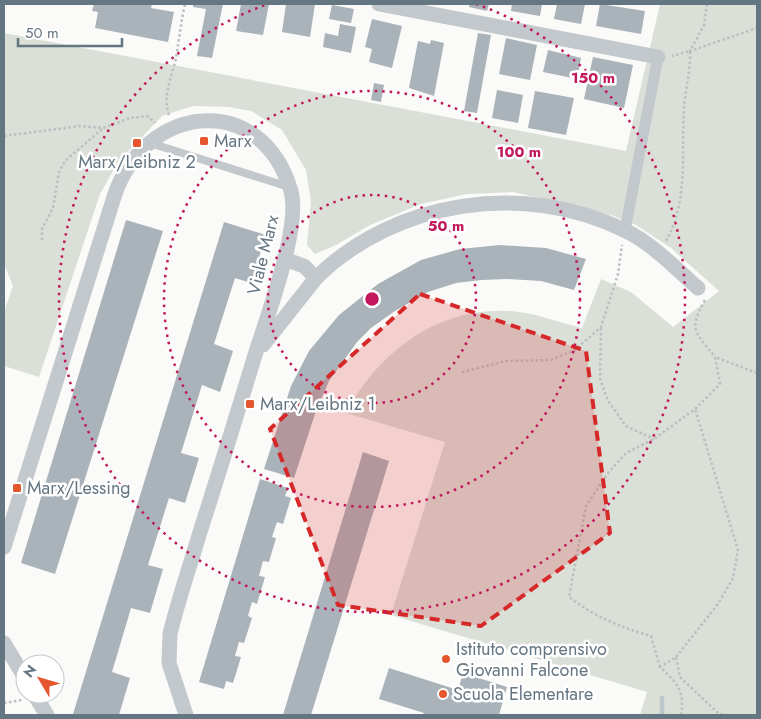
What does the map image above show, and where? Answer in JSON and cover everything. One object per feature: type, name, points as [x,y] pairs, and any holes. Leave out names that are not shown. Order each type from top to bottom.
[{"type":"street","points":[[379,4],[658,57],[625,230]]},
{"type":"street","name":"Viale Marx","points":[[4,547],[116,191],[126,169],[150,143],[169,129],[199,121],[213,121],[230,124],[249,132],[276,157],[289,187],[294,215],[284,259],[170,634],[169,663],[186,715]]},
{"type":"street","points":[[255,356],[316,278],[356,246],[388,228],[422,216],[466,206],[507,203],[547,206],[586,216],[625,230],[659,254],[698,288]]},
{"type":"street","points":[[284,259],[304,266],[316,278]]},
{"type":"street","points":[[4,643],[15,661]]},
{"type":"street","points":[[40,704],[47,715]]},
{"type":"lane","points":[[150,143],[289,187]]},
{"type":"path","points":[[169,129],[166,105],[184,4]]},
{"type":"path","points":[[659,254],[672,231],[684,181],[684,108],[691,62],[690,51],[704,25],[706,4]]},
{"type":"path","points":[[658,57],[673,56],[757,28]]},
{"type":"path","points":[[42,240],[42,229],[53,208],[62,166],[84,142],[103,128],[130,118],[147,116],[169,129]]},
{"type":"path","points":[[4,136],[80,126],[103,128]]},
{"type":"path","points":[[625,230],[618,274],[601,326],[600,379],[608,401],[626,426],[654,439]]},
{"type":"path","points":[[681,715],[682,707],[679,685],[660,667],[651,636],[615,625],[589,612],[570,597],[586,506],[608,473],[626,453],[654,439],[696,409],[720,384],[714,357],[696,333],[695,318],[707,297],[698,288]]},
{"type":"path","points":[[462,372],[506,361],[551,360],[575,350],[601,326]]},
{"type":"path","points":[[714,357],[757,373]]},
{"type":"path","points":[[660,667],[676,657],[718,604],[733,578],[738,550],[696,409]]},
{"type":"path","points":[[676,657],[680,677],[719,714],[728,715]]},
{"type":"highlighted area","points":[[420,294],[586,351],[610,533],[481,626],[338,605],[270,429]]},
{"type":"shaded area","points":[[660,4],[757,4],[757,715],[640,715],[647,692],[391,615],[445,442],[346,413],[359,391],[393,353],[412,338],[434,326],[457,317],[482,312],[508,311],[535,315],[582,328],[601,279],[631,292],[673,327],[719,291],[671,248],[636,225],[611,215],[513,192],[467,194],[421,204],[370,225],[336,245],[315,254],[307,245],[311,202],[306,170],[282,130],[251,111],[229,107],[193,106],[162,116],[118,162],[100,194],[39,377],[4,366],[4,312],[13,286],[4,264],[4,33],[626,151]]},
{"type":"building","points":[[94,4],[152,4],[151,8],[174,12],[168,42],[95,28],[98,12],[92,11]]},
{"type":"building","points":[[193,4],[223,4],[212,58],[197,56],[206,9],[193,7]]},
{"type":"building","points":[[241,4],[269,4],[263,35],[236,31]]},
{"type":"building","points":[[286,4],[315,4],[310,37],[282,32]]},
{"type":"building","points":[[469,4],[489,4],[487,11],[469,7]]},
{"type":"building","points":[[512,4],[542,4],[540,16],[511,11]]},
{"type":"building","points":[[557,4],[585,4],[581,24],[554,19]]},
{"type":"building","points":[[600,4],[645,11],[641,34],[596,26]]},
{"type":"building","points":[[332,5],[354,9],[351,23],[329,19]]},
{"type":"building","points":[[372,19],[402,26],[392,68],[369,62],[372,49],[365,47]]},
{"type":"building","points":[[340,24],[356,27],[351,53],[323,47],[325,33],[338,36]]},
{"type":"building","points":[[478,33],[491,35],[477,113],[464,111]]},
{"type":"building","points":[[506,38],[537,45],[530,80],[499,74]]},
{"type":"building","points":[[431,40],[444,43],[434,96],[409,88],[418,41],[430,44]]},
{"type":"building","points":[[548,50],[581,58],[577,79],[543,72]]},
{"type":"building","points":[[593,57],[633,65],[624,108],[584,99]]},
{"type":"building","points":[[374,83],[384,85],[381,102],[371,100]]},
{"type":"building","points":[[497,90],[523,95],[518,123],[492,118]]},
{"type":"building","points":[[535,91],[574,98],[566,135],[528,128]]},
{"type":"building","points":[[126,220],[163,231],[55,574],[21,563]]},
{"type":"building","points":[[224,222],[266,235],[251,283],[235,278],[214,344],[233,351],[220,392],[202,385],[181,453],[199,458],[185,503],[169,498],[148,565],[163,569],[150,613],[131,608],[112,672],[130,678],[119,715],[73,714]]},
{"type":"building","points":[[500,245],[546,248],[586,259],[574,290],[541,281],[506,279],[456,283],[428,292],[395,311],[371,328],[357,342],[329,381],[316,411],[294,478],[264,469],[291,386],[309,351],[339,315],[378,284],[421,260],[460,249]]},
{"type":"building","points":[[363,452],[389,461],[311,715],[283,715]]},
{"type":"building","points":[[260,479],[288,488],[285,496],[291,498],[283,524],[277,522],[272,537],[276,538],[269,562],[263,561],[259,576],[265,577],[257,604],[252,602],[248,616],[252,618],[244,643],[239,642],[235,656],[241,657],[233,683],[226,681],[224,689],[199,682]]},
{"type":"building","name":"Scuola Elementare","points":[[389,668],[458,690],[463,673],[507,687],[499,715],[423,715],[424,713],[379,699]]},
{"type":"waterway","points":[[662,698],[662,715]]},
{"type":"place","name":"Marx","points":[[204,141]]},
{"type":"place","name":"Marx/Leibniz 2","points":[[137,143]]},
{"type":"place","name":"Marx/Leibniz 1","points":[[250,404]]},
{"type":"place","name":"Marx/Lessing","points":[[17,488]]},
{"type":"place","name":"Istituto comprensivo Giovanni Falcone","points":[[446,659]]},
{"type":"place","name":"Scuola Elementare","points":[[443,694]]}]
